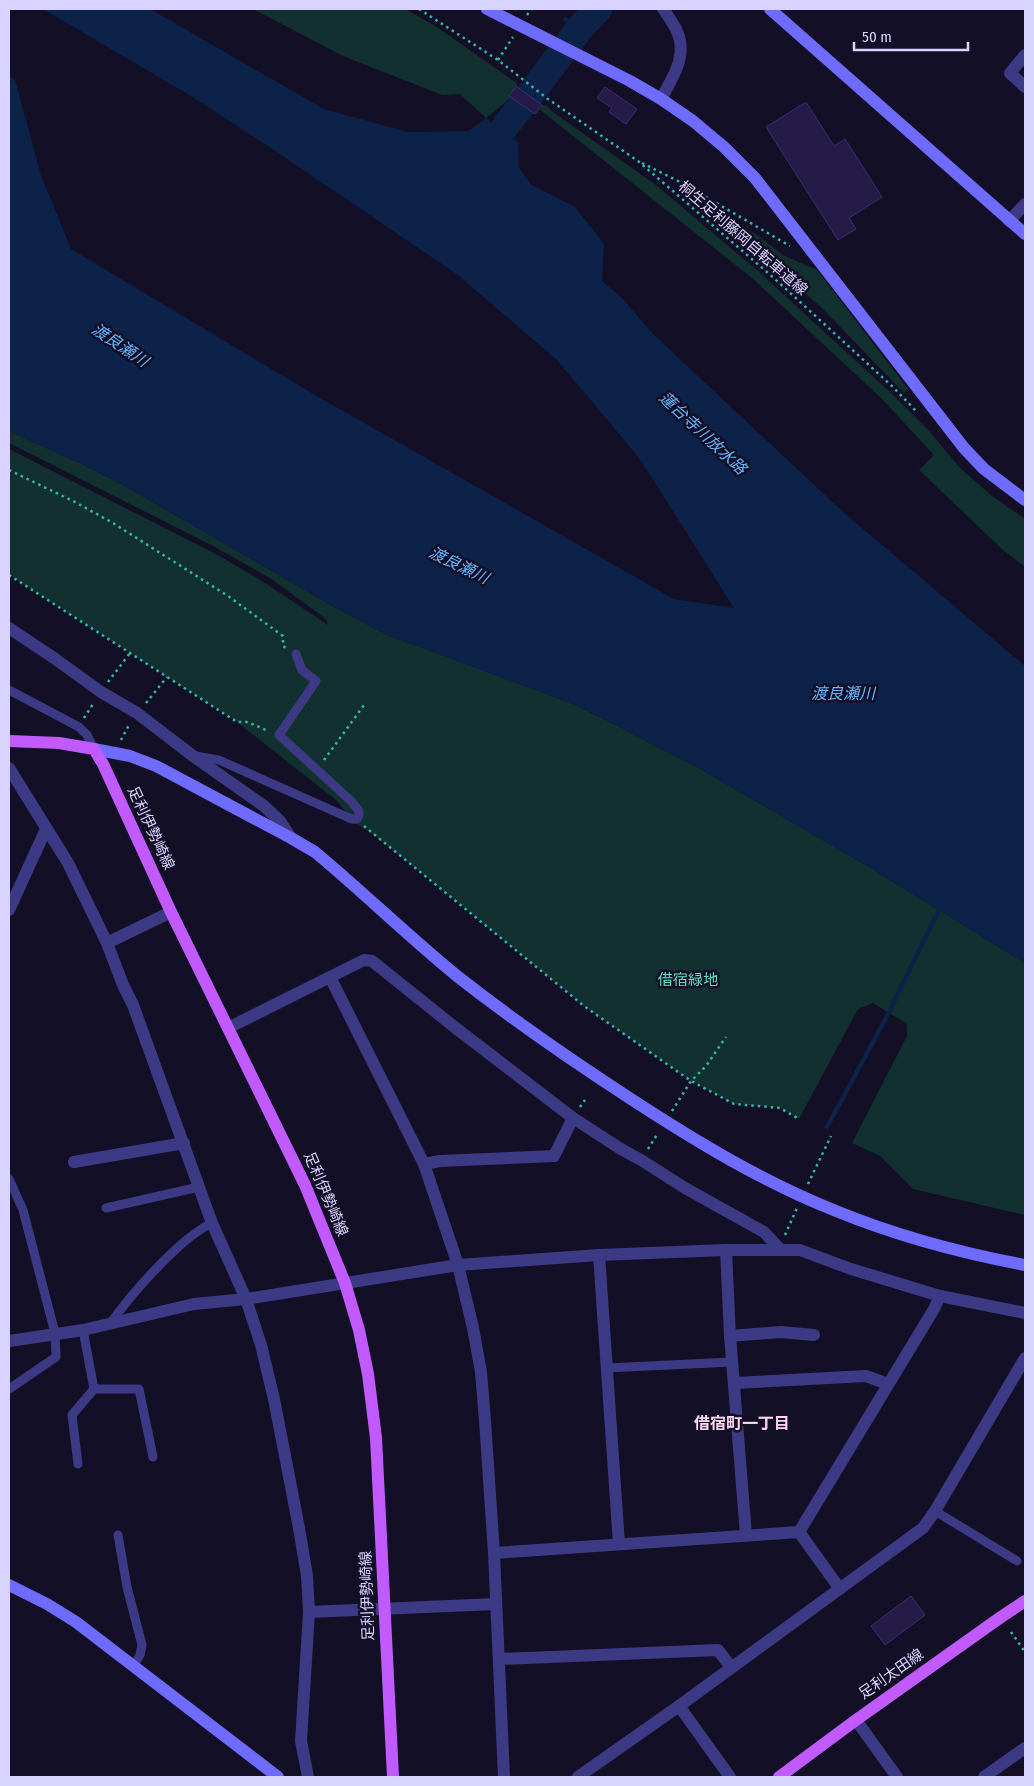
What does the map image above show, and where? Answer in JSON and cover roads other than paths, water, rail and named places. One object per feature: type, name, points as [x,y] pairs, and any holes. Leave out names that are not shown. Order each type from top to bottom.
[{"type":"main road","points":[[9,741],[58,743],[94,748]]},
{"type":"main road","name":"足利伊勢崎線","points":[[94,748],[104,764],[228,1028],[294,1159],[316,1208],[345,1283],[359,1330],[368,1374],[376,1438],[393,1777]]},
{"type":"main road","name":"足利太田線","points":[[779,1777],[856,1720],[1025,1601]]},
{"type":"street","points":[[487,9],[661,98],[724,147],[755,178],[964,448],[984,468],[1025,500]]},
{"type":"street","points":[[661,98],[677,70],[681,52],[677,31],[663,9]]},
{"type":"street","points":[[770,9],[1025,234]]},
{"type":"street","points":[[1025,56],[1010,73],[1025,87]]},
{"type":"street","points":[[1009,221],[1025,204]]},
{"type":"street","points":[[9,628],[103,689],[264,806],[280,821],[291,838]]},
{"type":"street","points":[[94,748],[130,756],[156,766],[315,852],[457,975],[572,1061],[702,1144],[777,1185],[837,1212],[936,1244],[1025,1265]]},
{"type":"street","points":[[9,768],[68,863],[107,944],[123,986],[133,1005],[212,1223],[246,1299],[261,1345],[274,1399],[307,1576],[309,1612],[301,1741],[308,1777]]},
{"type":"street","points":[[9,910],[46,829]]},
{"type":"street","points":[[107,944],[172,912]]},
{"type":"street","points":[[228,1028],[364,960],[372,961],[573,1118],[621,1150],[764,1232],[780,1249]]},
{"type":"street","points":[[330,977],[424,1164],[458,1265],[474,1328],[481,1372],[494,1553],[504,1777]]},
{"type":"street","points":[[424,1164],[440,1160],[554,1156],[573,1118]]},
{"type":"street","points":[[74,1162],[184,1143]]},
{"type":"street","points":[[9,1341],[83,1330],[194,1304],[246,1299],[458,1265],[599,1255],[726,1250],[780,1249],[805,1251],[851,1269],[940,1296],[1025,1313]]},
{"type":"street","points":[[726,1250],[730,1336],[746,1535]]},
{"type":"street","points":[[599,1255],[619,1544]]},
{"type":"street","points":[[799,1532],[934,1309],[940,1296]]},
{"type":"street","points":[[730,1336],[781,1332],[814,1335]]},
{"type":"street","points":[[578,1777],[679,1706],[923,1528],[935,1511],[1025,1358]]},
{"type":"street","points":[[734,1383],[866,1376],[888,1384]]},
{"type":"street","points":[[494,1553],[799,1532]]},
{"type":"street","points":[[799,1532],[840,1589]]},
{"type":"street","points":[[9,1584],[76,1622],[278,1777]]},
{"type":"street","points":[[309,1612],[496,1604]]},
{"type":"street","points":[[499,1659],[718,1650],[731,1667]]},
{"type":"street","points":[[679,1706],[730,1777]]},
{"type":"street","points":[[856,1720],[897,1777]]},
{"type":"street","points":[[984,1777],[1025,1748]]},
{"type":"lane","points":[[193,756],[220,760],[347,818],[357,819],[358,811],[351,801],[279,735],[316,681],[302,670],[296,654]]},
{"type":"lane","points":[[9,690],[79,727],[87,735],[94,748]]},
{"type":"lane","points":[[9,1179],[23,1210],[55,1333],[56,1357],[9,1389]]},
{"type":"lane","points":[[106,1208],[199,1187]]},
{"type":"lane","points":[[110,1324],[120,1310],[167,1258],[203,1228],[212,1223]]},
{"type":"lane","points":[[83,1330],[94,1389]]},
{"type":"lane","points":[[606,1368],[732,1362]]},
{"type":"lane","points":[[78,1464],[72,1415],[94,1389],[139,1389],[153,1457]]},
{"type":"lane","points":[[935,1511],[1017,1561]]},
{"type":"lane","points":[[118,1535],[127,1587],[142,1645],[140,1655],[134,1665]]},
{"type":"water","name":"渡良瀬川","points":[[43,9],[150,9],[324,109],[408,132],[469,131],[486,118],[518,142],[519,167],[530,184],[575,207],[604,244],[602,281],[623,299],[653,334],[842,511],[1025,666],[1025,963],[864,864],[695,766],[576,705],[385,634],[336,608],[125,486],[9,431],[9,76],[15,80],[41,175],[71,249],[315,395],[674,599],[734,608],[640,459],[557,360],[458,275],[191,96]]},
{"type":"waterway","name":"蓮台寺川放水路","points":[[529,96],[580,28],[598,9]]},
{"type":"waterway","points":[[565,19],[580,28]]},
{"type":"waterway","name":"蓮台寺川放水路","points":[[486,162],[496,139],[522,105]]},
{"type":"waterway","points":[[827,1127],[886,1018],[941,906]]},
{"type":"district","name":"借宿町一丁目","points":[[742,1423]]},
{"type":"park label","name":"借宿緑地","points":[[688,980]]}]
